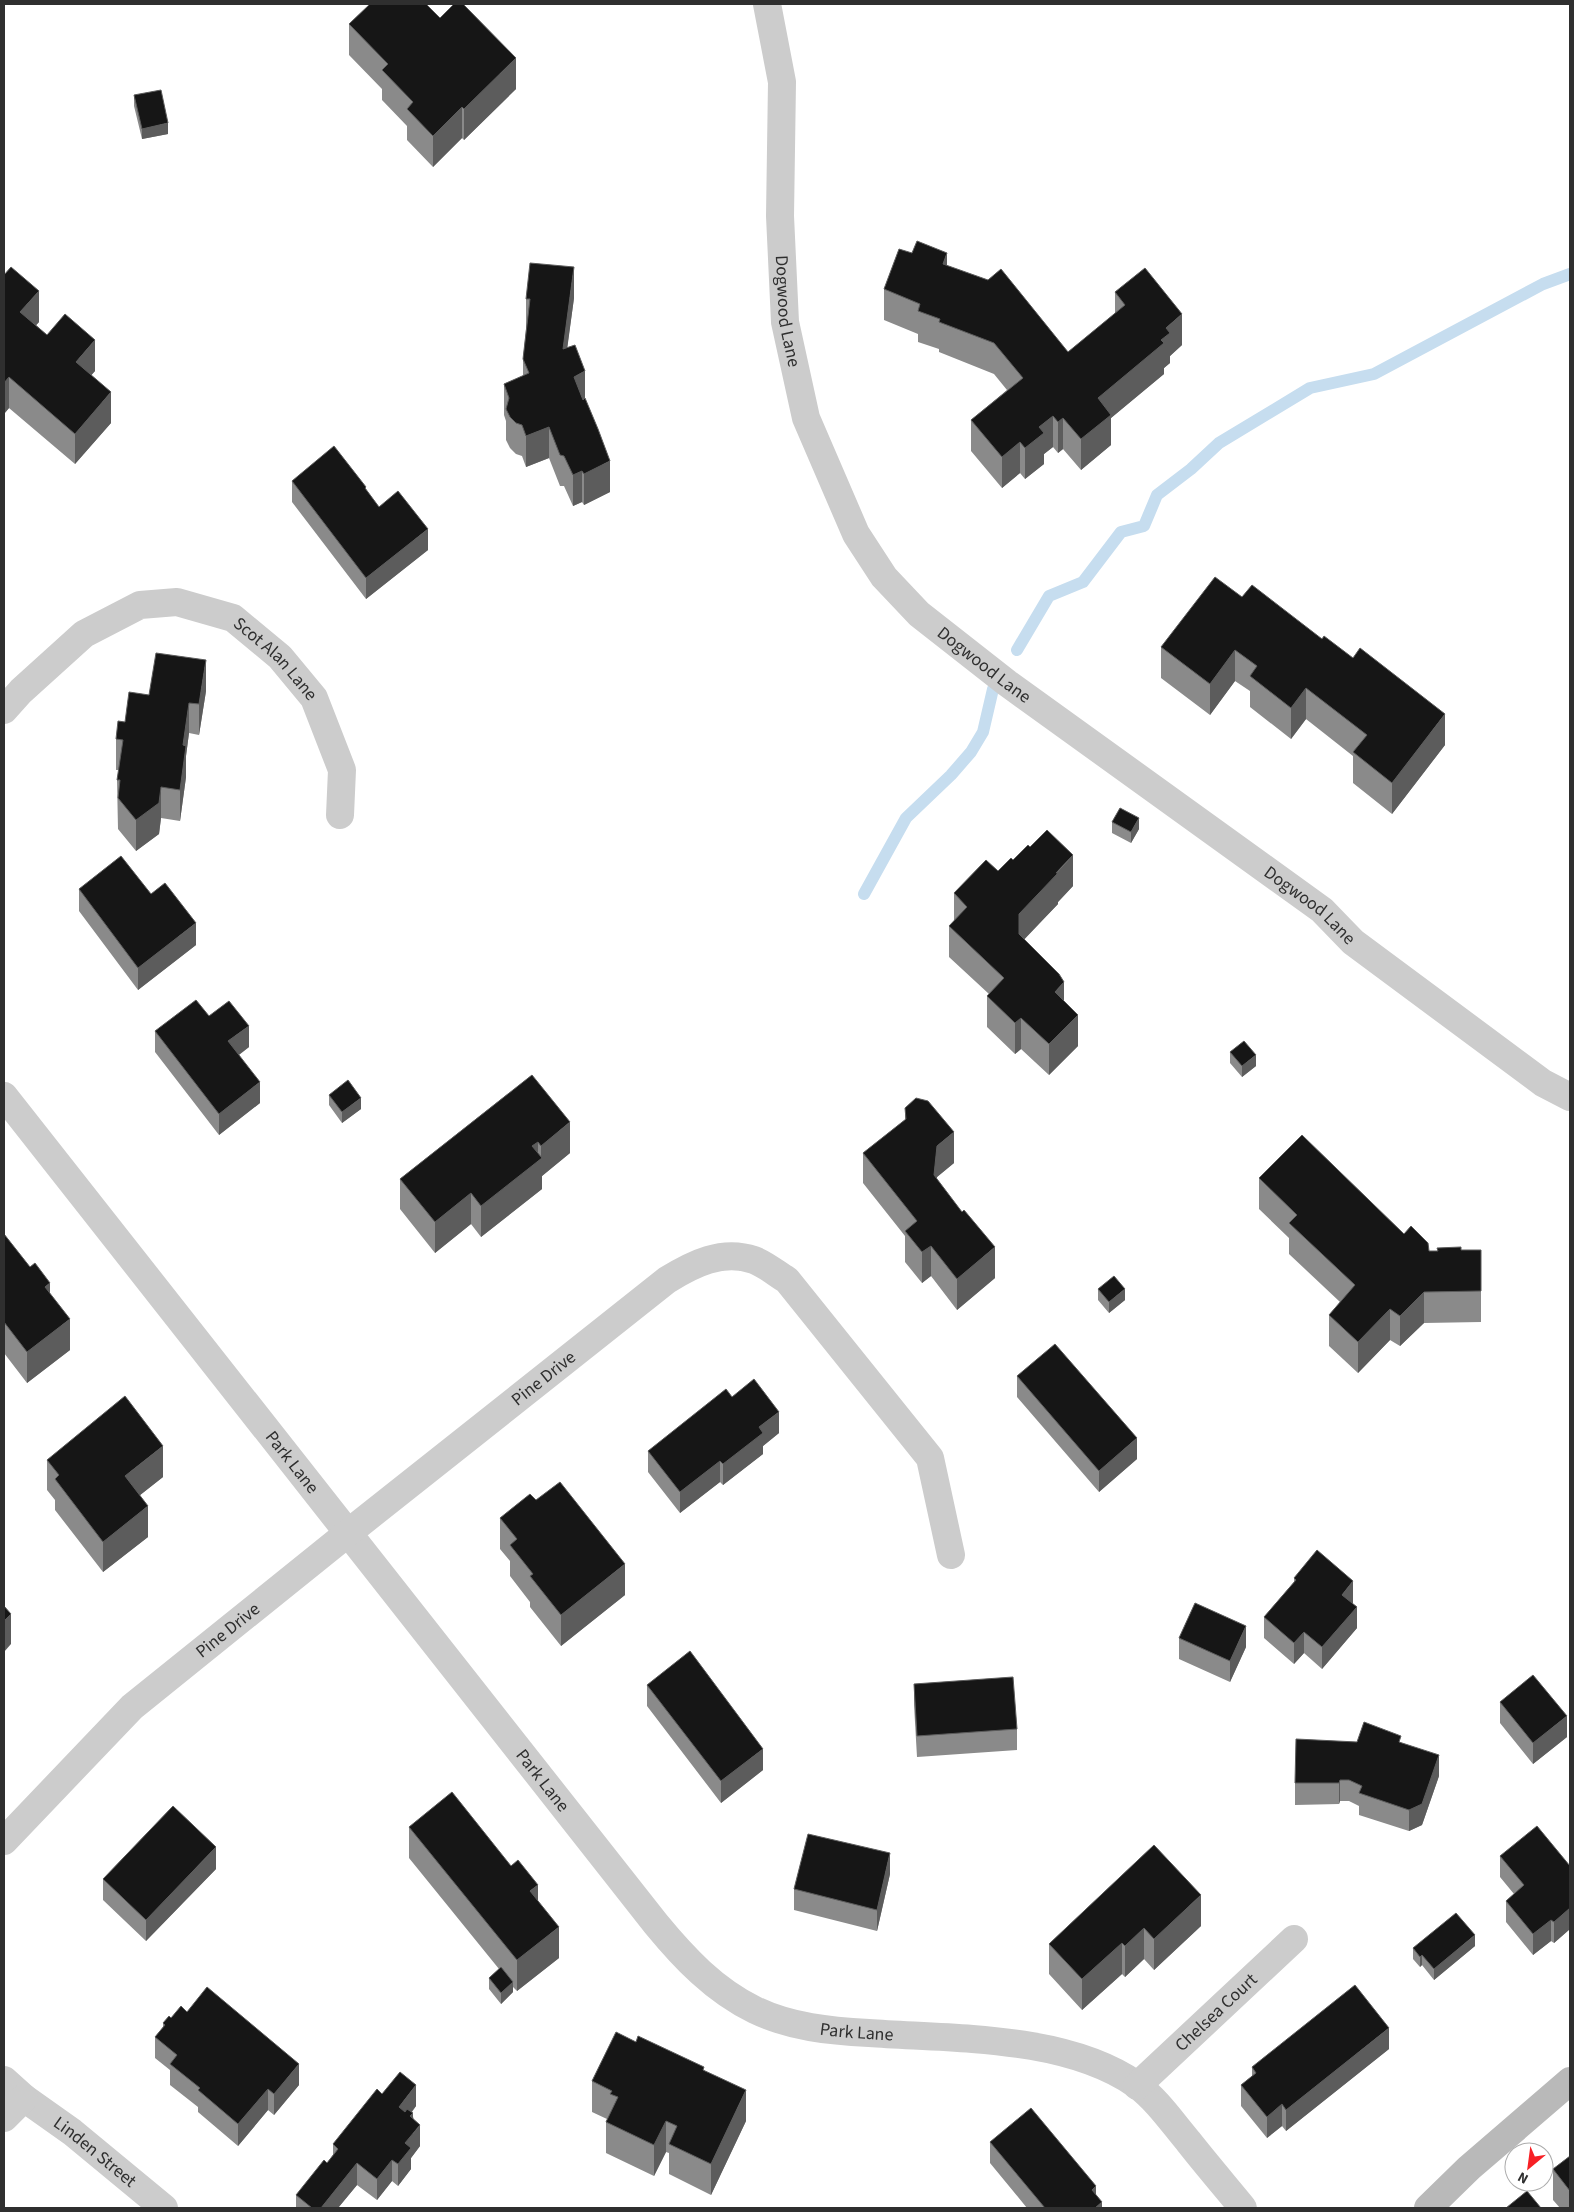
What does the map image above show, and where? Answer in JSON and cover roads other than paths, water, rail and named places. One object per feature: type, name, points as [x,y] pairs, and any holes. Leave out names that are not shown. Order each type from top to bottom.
[{"type":"main road","points":[[1428,2208],[1469,2168],[1570,2081]]},
{"type":"street","name":"Dogwood Lane","points":[[767,4],[782,82],[780,216],[785,322],[806,418],[856,534],[884,577],[919,614],[1007,683],[1322,910],[1353,942],[1543,1082],[1570,1096]]},
{"type":"street","name":"Scot Alan Lane","points":[[4,710],[21,691],[84,634],[140,605],[178,602],[233,618],[280,657],[314,698],[342,770],[340,815]]},
{"type":"street","name":"Park Lane","points":[[4,1096],[656,1924],[688,1961],[720,1989],[755,2010],[806,2027],[845,2032],[971,2040],[1042,2048],[1078,2058],[1116,2074],[1137,2086],[1164,2112],[1243,2208]]},
{"type":"street","name":"Pine Drive","points":[[4,1841],[132,1708],[348,1533],[667,1280],[691,1265],[726,1255],[755,1260],[787,1280],[930,1458],[951,1555]]},
{"type":"street","name":"Chelsea Court","points":[[1137,2086],[1294,1939]]},
{"type":"street","name":"Linden Street","points":[[4,2080],[24,2098],[72,2132],[164,2208]]},
{"type":"street","points":[[4,2118],[24,2098]]},
{"type":"waterway","points":[[1017,650],[1049,596],[1083,582],[1121,532],[1144,526],[1157,495],[1191,469],[1219,443],[1310,388],[1374,374],[1543,284],[1570,274]]},
{"type":"waterway","points":[[864,894],[906,818],[951,775],[971,752],[983,732],[993,689]]}]
